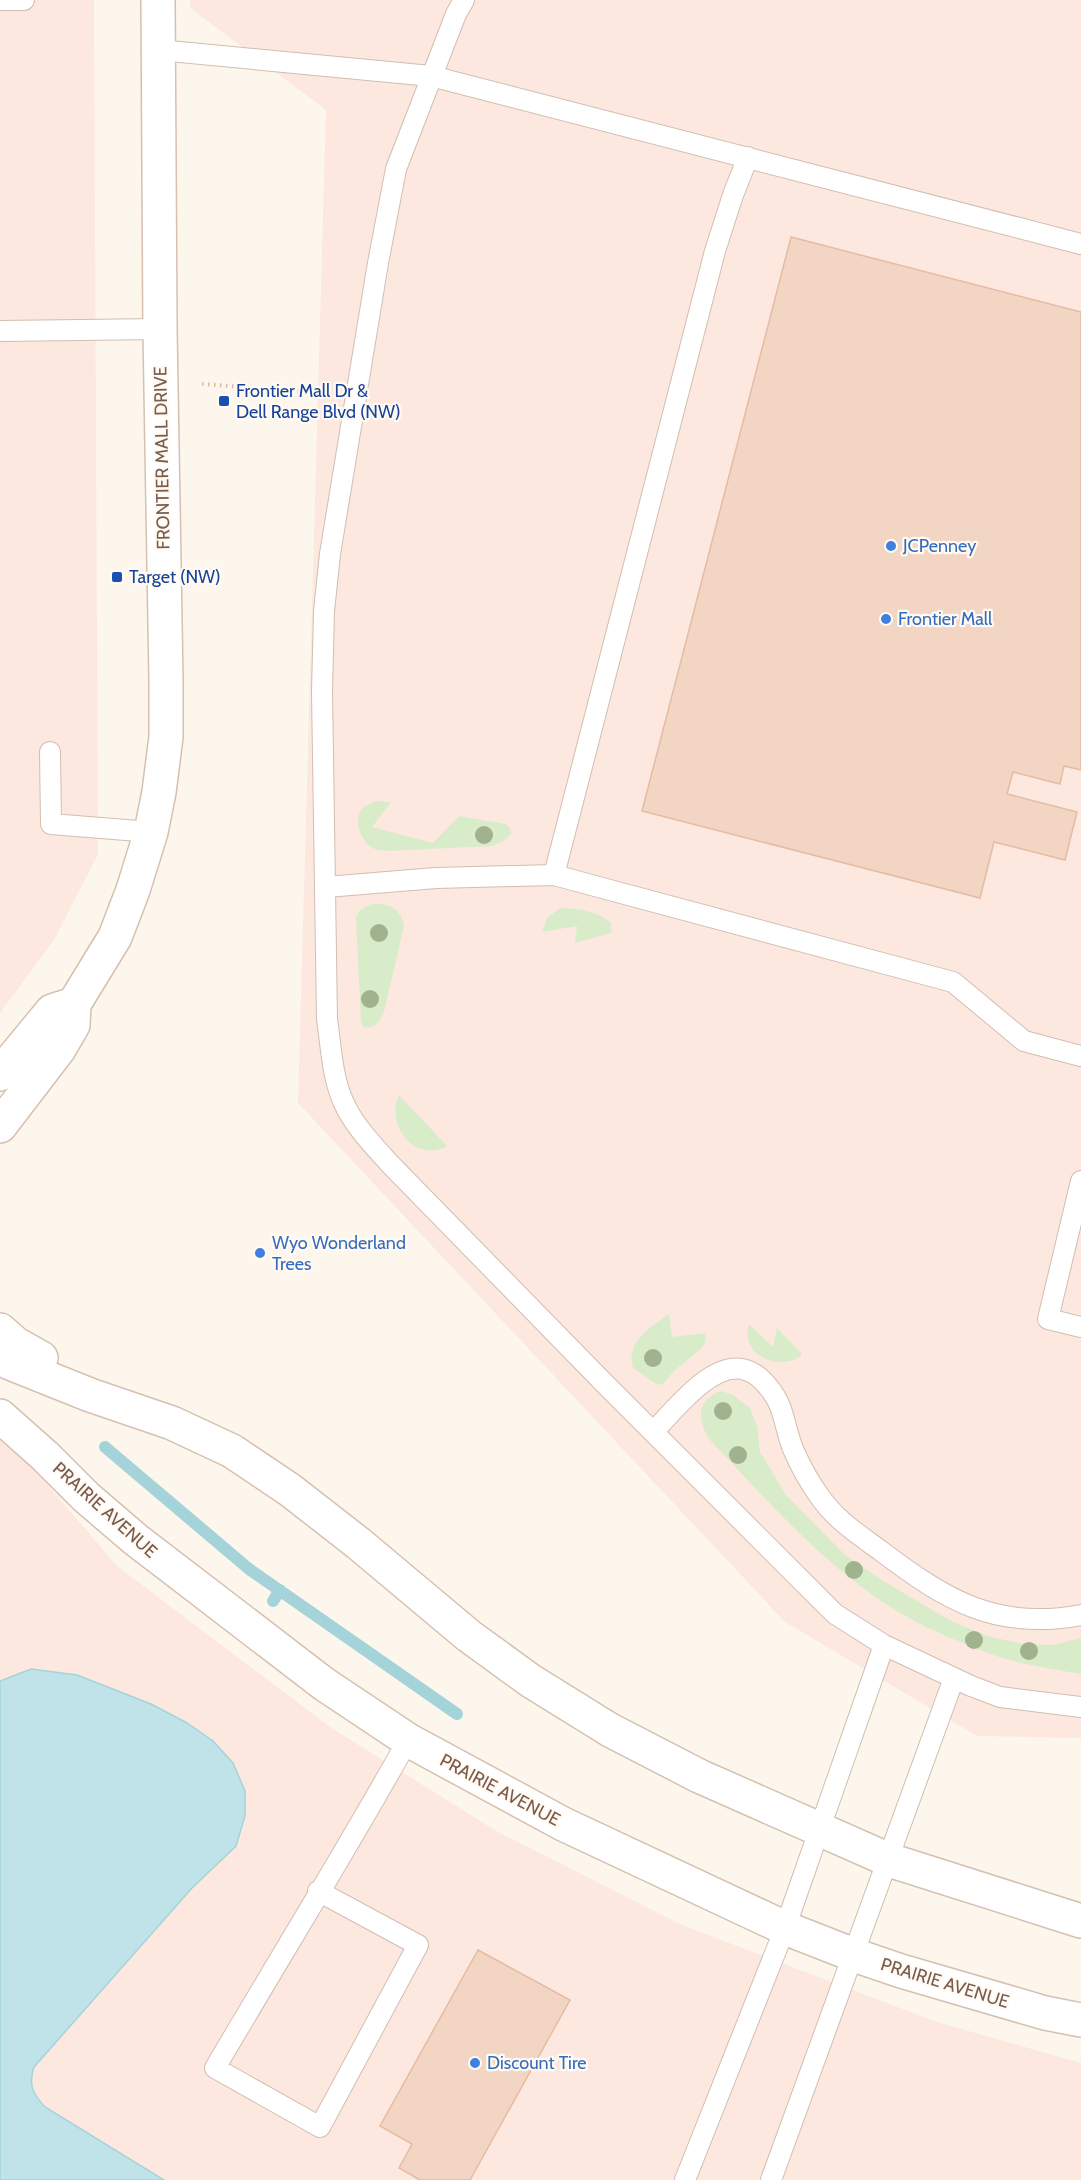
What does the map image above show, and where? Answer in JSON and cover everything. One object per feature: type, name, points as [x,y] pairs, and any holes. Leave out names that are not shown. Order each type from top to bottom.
[{"type":"street","name":"FRONTIER MALL DRIVE","points":[[0,1126],[59,1049],[73,1025],[74,1004],[115,937],[151,832],[159,792],[166,737],[158,0]]},
{"type":"street","points":[[0,1074],[52,1011],[74,1004]]},
{"type":"street","points":[[0,1330],[16,1344],[53,1364],[90,1395]]},
{"type":"street","points":[[0,1357],[90,1395],[172,1424],[232,1451],[290,1490],[358,1543],[469,1636],[531,1681],[610,1730],[699,1776],[889,1860],[1081,1921]]},
{"type":"street","name":"PRAIRIE AVENUE","points":[[0,1416],[86,1497],[135,1539],[324,1684],[408,1740],[563,1824],[785,1928],[854,1955],[949,1985],[1045,2013],[1081,2020]]},
{"type":"lane","points":[[0,0],[24,0]]},
{"type":"lane","points":[[464,0],[431,76],[396,169],[330,554],[324,611],[322,691],[327,1019],[333,1063],[342,1101],[360,1130],[390,1164],[835,1614],[884,1645],[1000,1697],[1081,1707]]},
{"type":"lane","points":[[159,51],[431,76],[1081,244]]},
{"type":"lane","points":[[554,875],[715,252],[733,195],[748,158]]},
{"type":"lane","points":[[0,331],[160,329]]},
{"type":"lane","points":[[50,752],[51,824],[151,832]]},
{"type":"lane","points":[[326,886],[436,878],[554,875],[952,982],[1024,1041],[1081,1056]]},
{"type":"lane","points":[[1081,1181],[1048,1319],[1081,1327]]},
{"type":"lane","points":[[653,1432],[699,1386],[722,1370],[740,1368],[753,1372],[779,1400],[793,1448],[820,1498],[838,1519],[858,1535],[910,1573],[960,1603],[985,1613],[1014,1618],[1051,1620],[1081,1615]]},
{"type":"lane","points":[[685,2180],[785,1928],[884,1645]]},
{"type":"lane","points":[[771,2180],[954,1678]]},
{"type":"lane","points":[[318,1891],[418,1945],[320,2127],[215,2068],[318,1891],[375,1800],[408,1740]]},
{"type":"path","points":[[202,384],[356,395]]},
{"type":"shaded area","points":[[0,0],[94,0],[98,854],[54,940],[0,1013]]},
{"type":"shaded area","name":"Frontier Mall","points":[[190,0],[1081,0],[1081,1738],[977,1736],[785,1622],[298,1103],[326,110],[190,8]]},
{"type":"shaded area","points":[[0,1438],[17,1449],[117,1566],[330,1727],[498,1832],[682,1925],[937,2022],[1081,2063],[1081,2180],[0,2180]]},
{"type":"green space","points":[[376,801],[391,802],[372,827],[433,843],[459,816],[505,824],[510,828],[511,834],[505,840],[492,846],[377,850],[362,837],[358,824],[363,808]]},
{"type":"green space","points":[[373,904],[394,908],[401,915],[404,926],[384,1012],[376,1024],[363,1027],[356,918],[362,908]]},
{"type":"green space","points":[[560,908],[594,913],[611,923],[611,933],[575,943],[577,926],[542,932],[547,918]]},
{"type":"green space","points":[[399,1095],[447,1146],[435,1150],[424,1150],[414,1146],[406,1138],[396,1118]]},
{"type":"green space","points":[[669,1314],[672,1337],[706,1333],[705,1343],[664,1383],[658,1385],[633,1368],[633,1350],[641,1336]]},
{"type":"green space","points":[[749,1324],[773,1347],[777,1328],[801,1353],[801,1356],[781,1362],[763,1358],[750,1344]]},
{"type":"green space","points":[[721,1391],[733,1395],[750,1408],[757,1426],[760,1452],[786,1495],[845,1555],[951,1621],[990,1637],[1025,1644],[1053,1645],[1081,1638],[1081,1674],[1017,1662],[963,1643],[909,1618],[853,1580],[802,1536],[709,1439],[702,1424],[701,1411],[707,1399]]},
{"type":"water","points":[[31,1669],[77,1675],[151,1704],[187,1723],[213,1741],[233,1763],[245,1791],[245,1816],[236,1846],[192,1888],[34,2067],[32,2073],[33,2089],[45,2107],[164,2180],[0,2180],[0,1681]]},
{"type":"building","name":"Frontier Mall","points":[[791,237],[1081,312],[1081,770],[1064,766],[1060,784],[1013,772],[1007,794],[1077,812],[1065,860],[994,842],[980,898],[642,811]]},
{"type":"building","name":"Discount Tire","points":[[478,1950],[570,2000],[470,2180],[420,2180],[399,2168],[412,2144],[380,2126]]},
{"type":"waterway","points":[[105,1447],[249,1569],[457,1714]]},
{"type":"waterway","points":[[273,1601],[280,1590]]},
{"type":"place","name":"Frontier Mall Dr & Dell Range Blvd (NW)","points":[[224,401]]},
{"type":"place","name":"JCPenney","points":[[891,546]]},
{"type":"place","name":"Target (NW)","points":[[117,577]]},
{"type":"place","name":"Frontier Mall","points":[[886,619]]},
{"type":"place","name":"Wyo Wonderland Trees","points":[[260,1253]]},
{"type":"place","name":"Discount Tire","points":[[475,2063]]}]
